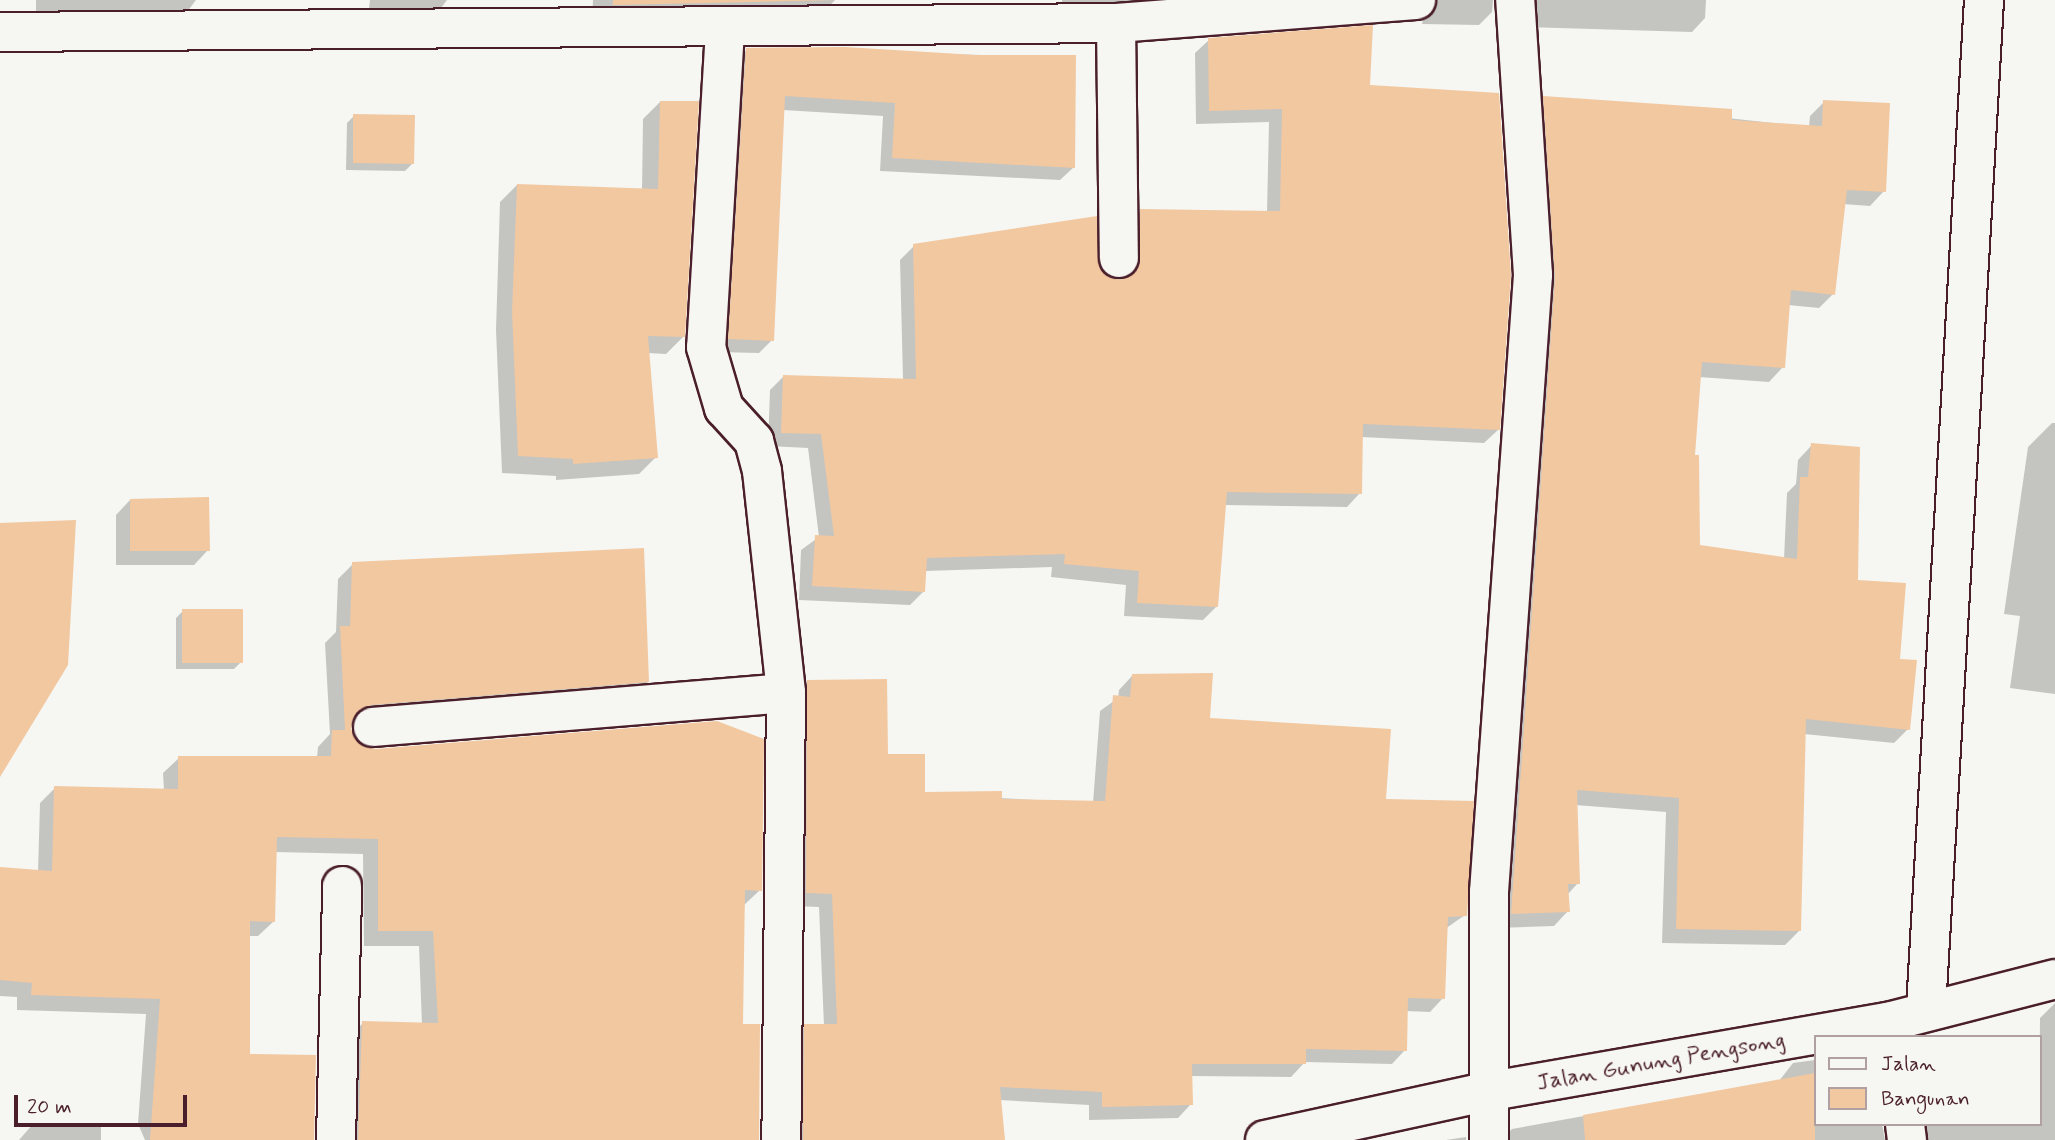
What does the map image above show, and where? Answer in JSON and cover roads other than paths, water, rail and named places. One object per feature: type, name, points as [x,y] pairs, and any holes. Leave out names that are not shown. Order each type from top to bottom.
[{"type":"street","points":[[0,32],[725,30],[1116,23],[1416,0]]},
{"type":"street","points":[[1489,1140],[1486,1092],[1489,892],[1533,275],[1515,0]]},
{"type":"street","points":[[1926,1009],[1984,0]]},
{"type":"street","points":[[1116,23],[1119,258]]},
{"type":"street","points":[[725,30],[706,347],[724,408],[754,441],[762,471],[786,693],[781,1140]]},
{"type":"street","points":[[373,727],[786,693]]},
{"type":"street","points":[[336,1140],[342,886]]},
{"type":"street","name":"Jalan Gunung Pengsong","points":[[1851,1035],[1889,1029],[1926,1009],[2055,979]]},
{"type":"street","name":"Jalan Gunung Pengsong","points":[[1265,1140],[1486,1092],[1814,1041]]}]
